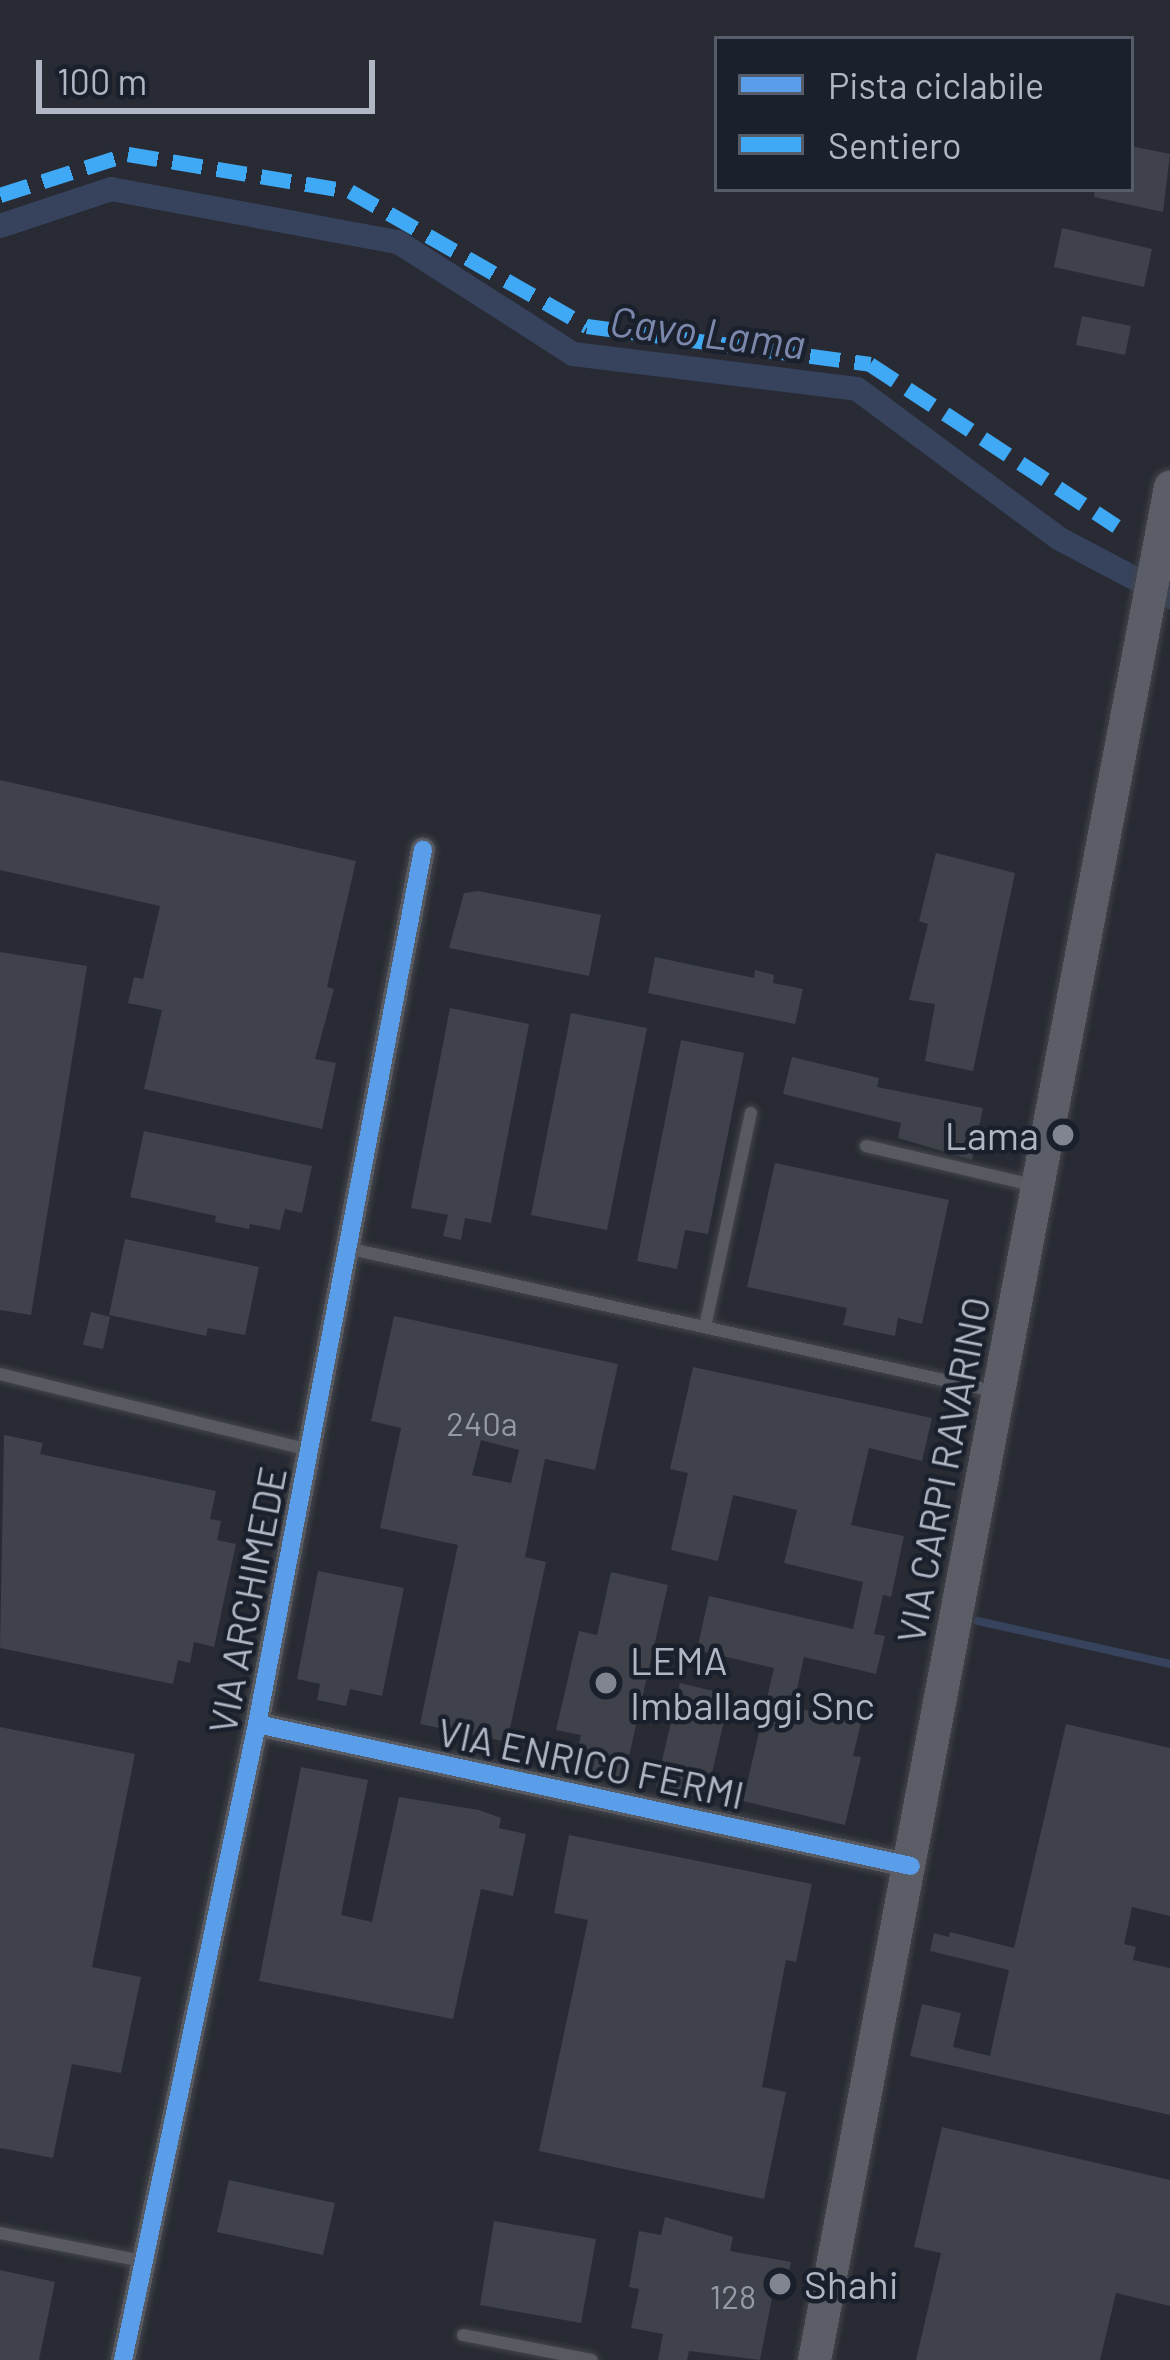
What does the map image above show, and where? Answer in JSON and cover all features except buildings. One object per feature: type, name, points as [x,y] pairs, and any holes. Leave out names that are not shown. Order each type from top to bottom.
[{"type":"main road","name":"VIA CARPI RAVARINO","points":[[814,2360],[1167,503]]},
{"type":"street","name":"VIA ARCHIMEDE","points":[[123,2360],[257,1724],[351,1249],[423,850]]},
{"type":"street","name":"VIA ENRICO FERMI","points":[[257,1724],[911,1866]]},
{"type":"lane","points":[[705,1327],[751,1113]]},
{"type":"lane","points":[[866,1146],[1039,1186]]},
{"type":"lane","points":[[351,1249],[1000,1393]]},
{"type":"lane","points":[[0,1374],[310,1450]]},
{"type":"lane","points":[[0,2234],[143,2261]]},
{"type":"lane","points":[[463,2335],[592,2360]]},
{"type":"waterway","name":"Cavo Lama","points":[[0,226],[111,189],[398,242],[573,354],[857,389],[1058,538],[1170,597]]},
{"type":"waterway","points":[[978,1621],[1170,1664]]},
{"type":"marked path","points":[[0,195],[128,154],[350,191],[587,326],[870,364],[1117,526]]},
{"type":"cycle path","points":[[123,2360],[257,1724],[423,850]]},
{"type":"cycle path","points":[[257,1724],[911,1866]]},
{"type":"place","name":"Lama","points":[[1063,1135]]},
{"type":"place","name":"LEMA Imballaggi Snc","points":[[606,1683]]},
{"type":"place","name":"Shahi","points":[[780,2284]]}]
